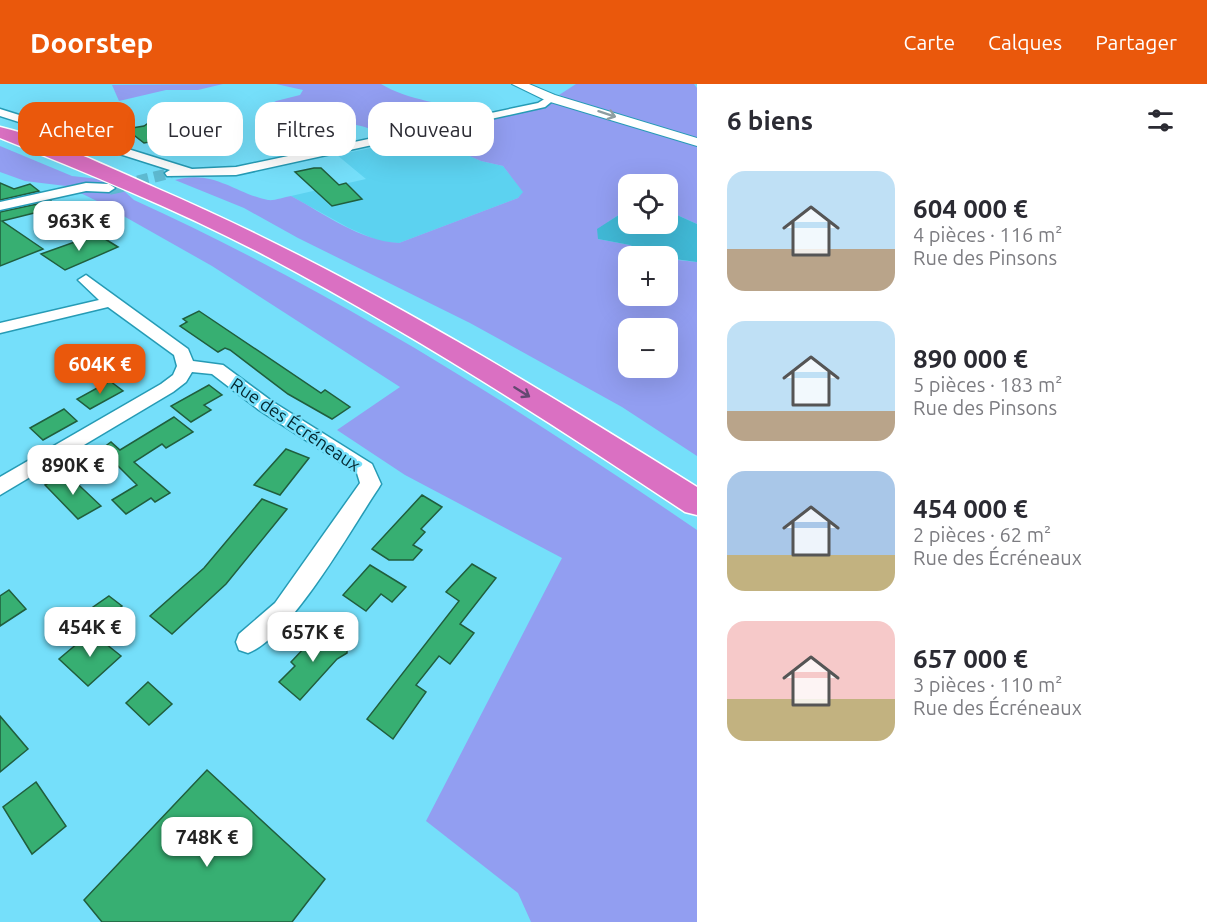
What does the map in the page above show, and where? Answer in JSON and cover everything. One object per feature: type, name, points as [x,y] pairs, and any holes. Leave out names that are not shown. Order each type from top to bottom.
[{"type":"highway","points":[[0,123],[172,190],[340,271],[523,373],[697,480]]},
{"type":"highway","points":[[0,132],[141,189],[308,270],[505,381],[697,503]]},
{"type":"street","points":[[518,84],[551,99],[697,142]]},
{"type":"street","points":[[171,173],[236,171],[541,105],[551,99]]},
{"type":"street","points":[[0,112],[187,171]]},
{"type":"street","points":[[0,206],[86,186],[109,188]]},
{"type":"street","points":[[0,487],[167,388],[180,378],[186,366],[182,353],[111,302],[86,280]]},
{"type":"street","points":[[0,328],[111,302]]},
{"type":"street","name":"Rue des Écréneaux","points":[[186,366],[217,369],[266,406],[365,469],[371,484],[283,610],[248,642]]},
{"type":"shaded area","points":[[223,84],[198,90],[166,90],[119,101],[112,85]]},
{"type":"shaded area","points":[[276,84],[381,84],[402,94],[431,102],[368,102],[368,128],[356,125],[356,102],[274,102],[300,95],[303,90]]},
{"type":"shaded area","points":[[576,84],[694,84],[697,88],[697,224],[678,215],[678,174],[618,174],[618,216],[608,222],[598,239],[632,246],[618,246],[618,306],[678,306],[678,260],[697,262],[697,456],[622,407],[470,323],[298,238],[244,208],[175,180],[189,177],[213,180],[268,200],[291,196],[357,232],[399,243],[518,198],[523,192],[503,166],[469,156],[494,156],[494,116],[522,113],[565,97],[559,95]]},
{"type":"shaded area","points":[[0,146],[18,154],[18,156],[24,156],[72,176],[99,179],[123,190],[134,200],[281,273],[423,353],[561,439],[697,530],[697,922],[531,922],[518,893],[426,821],[562,558],[405,475],[337,430],[400,387],[212,266],[97,201],[66,186],[25,181],[0,172]]},
{"type":"shaded area","points":[[368,149],[368,156],[469,156],[503,166],[524,192],[518,198],[399,243],[381,242],[349,228],[291,196],[366,179],[338,156],[356,156],[356,151]]},
{"type":"shaded area","points":[[618,215],[618,234],[678,234],[678,215],[697,224],[697,262],[678,259],[678,246],[632,246],[598,239],[597,229]]},
{"type":"building","points":[[147,124],[147,142],[144,143],[135,136],[135,128]]},
{"type":"building","points":[[321,168],[339,185],[346,183],[362,199],[332,206],[295,172]]},
{"type":"building","points":[[0,183],[14,189],[30,184],[39,191],[0,200]]},
{"type":"building","points":[[51,201],[58,207],[2,221],[43,249],[0,266],[0,212]]},
{"type":"building","points":[[97,234],[118,247],[65,270],[41,254]]},
{"type":"building","points":[[199,311],[321,393],[325,390],[350,407],[332,419],[288,394],[230,350],[225,348],[218,352],[180,326],[187,322],[183,319]]},
{"type":"building","points":[[110,381],[123,391],[90,409],[77,399]]},
{"type":"building","points":[[209,385],[222,395],[204,405],[211,410],[191,422],[171,406]]},
{"type":"building","points":[[64,409],[77,421],[43,440],[30,428]]},
{"type":"building","points":[[174,417],[193,432],[166,448],[162,444],[134,462],[170,493],[155,502],[151,498],[126,514],[112,500],[137,485],[114,462],[104,468],[92,456],[111,442],[120,450]]},
{"type":"building","points":[[286,449],[309,458],[280,495],[254,485]]},
{"type":"building","points":[[66,473],[101,506],[78,519],[45,485]]},
{"type":"building","points":[[422,495],[442,507],[421,529],[425,532],[413,545],[422,550],[413,560],[389,560],[372,549]]},
{"type":"building","points":[[262,499],[287,509],[226,584],[172,634],[150,616],[204,568]]},
{"type":"building","points":[[472,564],[496,578],[460,624],[474,633],[450,664],[439,656],[416,685],[426,692],[393,739],[367,719],[459,601],[446,592]]},
{"type":"building","points":[[370,565],[406,587],[392,602],[381,594],[366,611],[343,595]]},
{"type":"building","points":[[9,590],[26,609],[0,626],[0,596]]},
{"type":"building","points":[[109,596],[122,606],[97,625],[83,614]]},
{"type":"building","points":[[323,628],[347,645],[347,653],[337,659],[300,700],[279,682],[295,666],[291,662]]},
{"type":"building","points":[[91,632],[121,656],[88,686],[59,659]]},
{"type":"building","points":[[148,682],[172,704],[149,725],[126,703]]},
{"type":"building","points":[[0,716],[28,749],[0,772]]},
{"type":"building","points":[[207,770],[325,879],[292,922],[102,922],[84,900]]},
{"type":"building","points":[[36,782],[66,826],[32,854],[3,807]]},
{"type":"tunnel","points":[[121,185],[171,173]]},
{"type":"tunnel","points":[[109,188],[127,184]]}]
